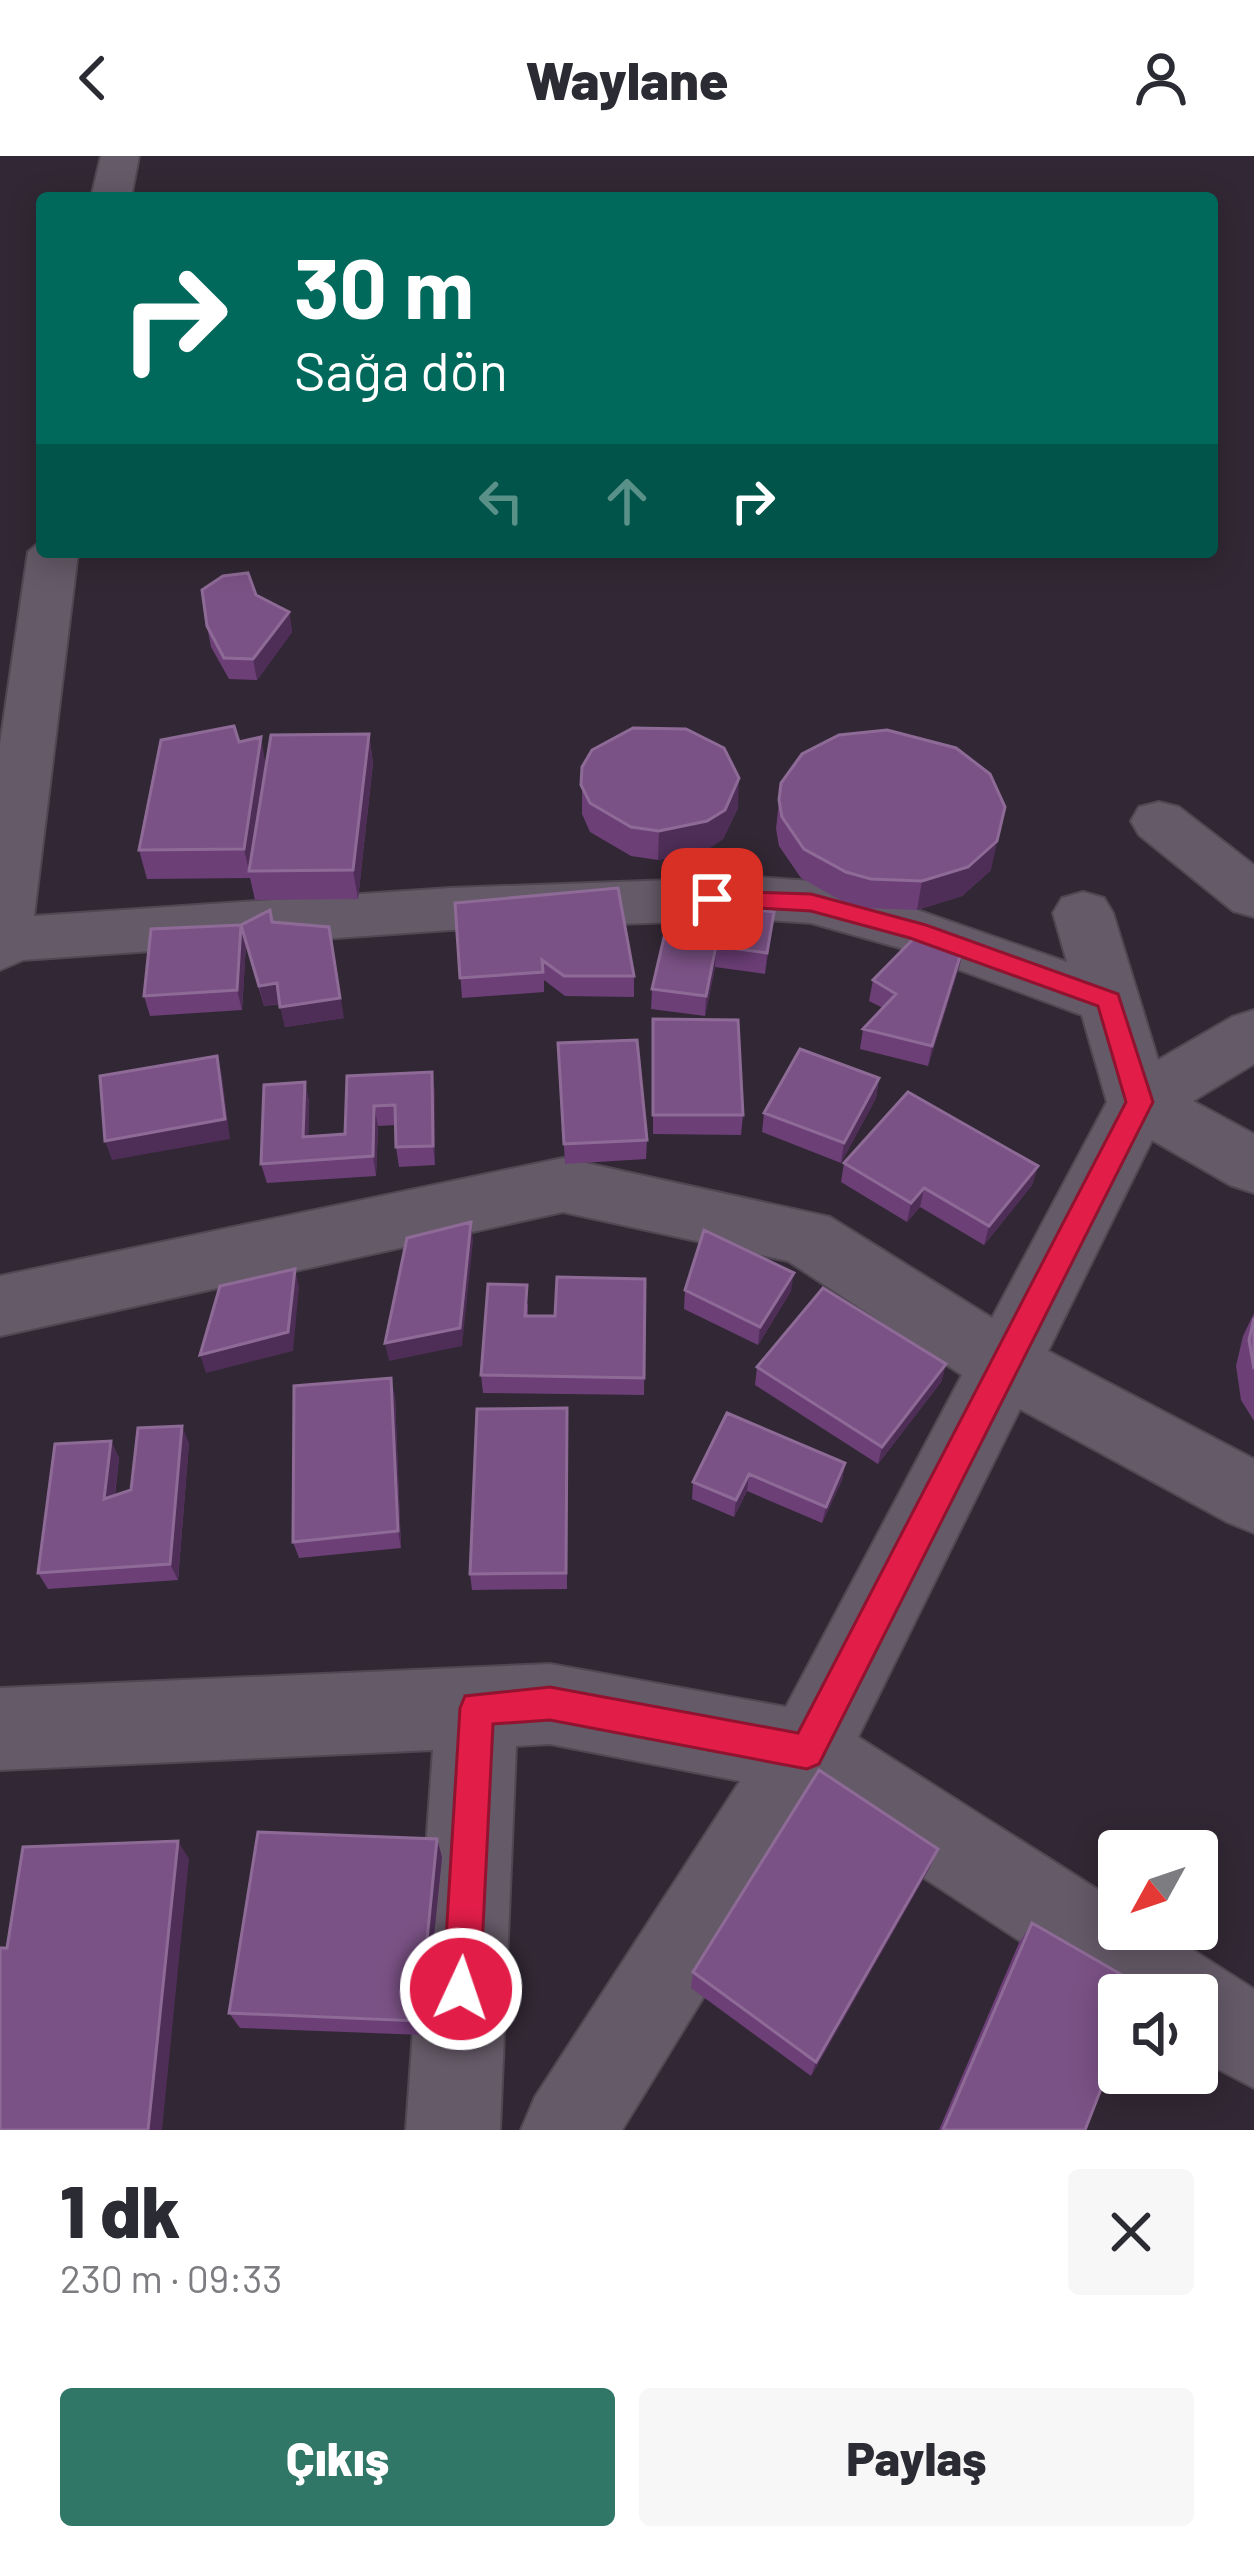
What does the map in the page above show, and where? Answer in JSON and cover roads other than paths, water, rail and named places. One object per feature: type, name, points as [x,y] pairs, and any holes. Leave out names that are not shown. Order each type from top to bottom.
[{"type":"street","points":[[112,192],[120,156]]},
{"type":"street","points":[[52,558],[1,944],[450,909],[756,898],[811,902],[917,932],[1109,1000]]},
{"type":"street","points":[[1159,821],[1254,896]]},
{"type":"street","points":[[1083,913],[1139,1102],[1254,1166]]},
{"type":"street","points":[[568,2130],[807,1752],[1139,1102],[1254,1034]]},
{"type":"street","points":[[0,1306],[563,1185],[806,1237],[1003,1363],[1254,1498]]},
{"type":"street","points":[[0,1730],[550,1703],[807,1752],[1150,1974]]},
{"type":"street","points":[[453,2130],[477,1708]]},
{"type":"street","points":[[1218,2019],[1254,2042]]}]
